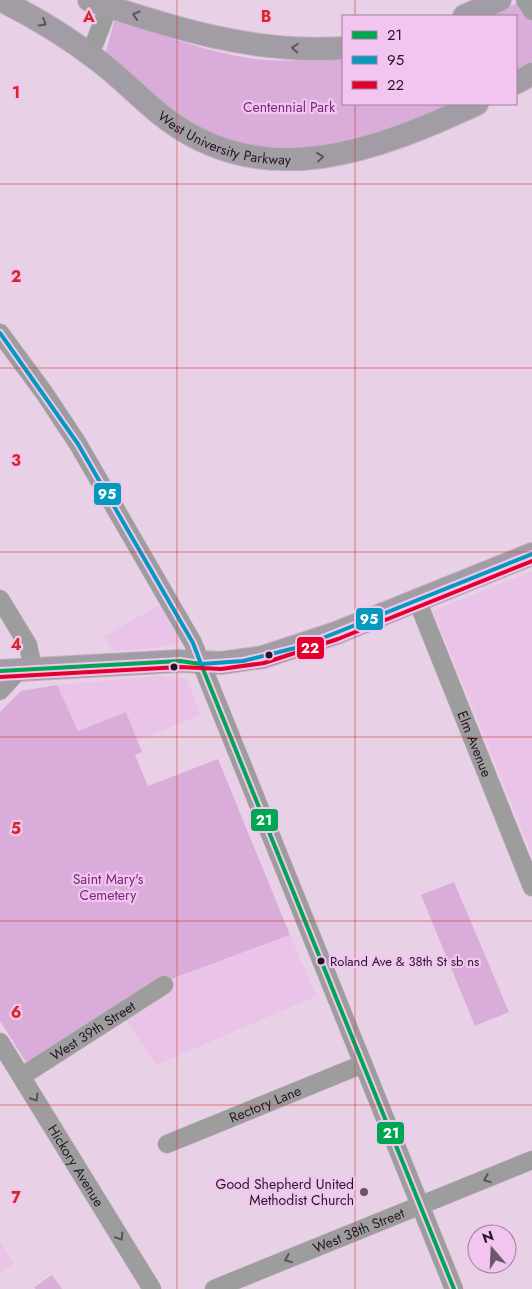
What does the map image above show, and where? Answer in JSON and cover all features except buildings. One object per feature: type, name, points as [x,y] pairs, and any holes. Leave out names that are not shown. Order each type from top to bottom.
[{"type":"main road","name":"West University Parkway","points":[[0,0],[45,24],[88,53],[146,104],[190,136],[233,154],[256,159],[314,158],[364,149],[422,128],[475,105]]},
{"type":"main road","points":[[466,15],[500,0]]},
{"type":"main road","points":[[103,2],[200,35],[228,41],[264,46],[342,48]]},
{"type":"main road","points":[[517,82],[532,74]]},
{"type":"main road","points":[[17,670],[180,662],[201,664],[243,661],[284,652],[532,554]]},
{"type":"street","points":[[525,0],[532,11]]},
{"type":"street","points":[[88,53],[95,42],[103,2]]},
{"type":"street","points":[[0,334],[46,394],[78,444],[193,643],[454,1289]]},
{"type":"street","points":[[0,599],[28,645],[17,670],[0,691]]},
{"type":"street","name":"Elm Avenue","points":[[417,600],[532,887]]},
{"type":"street","name":"West 39th Street","points":[[22,1076],[164,985]]},
{"type":"street","name":"Hickory Avenue","points":[[0,1042],[152,1289]]},
{"type":"street","name":"Rectory Lane","points":[[167,1144],[363,1064]]},
{"type":"street","name":"West 38th Street","points":[[214,1289],[532,1160]]},
{"type":"shaded area","points":[[532,571],[532,854],[433,611]]},
{"type":"shaded area","points":[[161,604],[180,643],[154,648],[113,651],[104,636]]},
{"type":"shaded area","points":[[157,676],[186,678],[201,715],[138,740],[126,712],[78,731],[57,685]]},
{"type":"shaded area","points":[[290,935],[316,996],[156,1065],[124,1017],[165,982]]},
{"type":"shaded area","points":[[0,1242],[14,1263],[0,1273]]},
{"type":"green space","points":[[525,0],[532,0],[532,68],[517,76],[517,15],[489,15]]},
{"type":"green space","name":"Centennial Park","points":[[115,18],[184,42],[237,56],[277,60],[342,58],[342,105],[462,105],[408,128],[299,155],[213,141],[109,63],[106,52]]},
{"type":"green space","name":"Saint Mary's Cemetery","points":[[57,685],[78,731],[126,712],[142,752],[135,755],[148,786],[218,759],[290,935],[147,988],[26,1062],[0,1021],[0,712],[21,691]]},
{"type":"green space","points":[[454,882],[509,1012],[475,1026],[421,895]]},
{"type":"green space","points":[[52,1275],[62,1289],[35,1289],[35,1287]]},
{"type":"transit line","name":"95","points":[[0,333],[78,444],[193,643],[201,664]]},
{"type":"transit line","name":"95","points":[[201,664],[243,661],[303,646],[532,554]]},
{"type":"transit line","name":"22","points":[[0,677],[180,667],[221,669],[264,663],[338,639],[532,561]]},
{"type":"transit line","name":"21","points":[[0,671],[180,661],[201,664]]},
{"type":"transit line","name":"21","points":[[201,664],[454,1289]]},
{"type":"place","name":"Roland Ave & 38th St sb ns","points":[[321,961]]},
{"type":"place","name":"Good Shepherd United Methodist Church","points":[[364,1192]]}]
